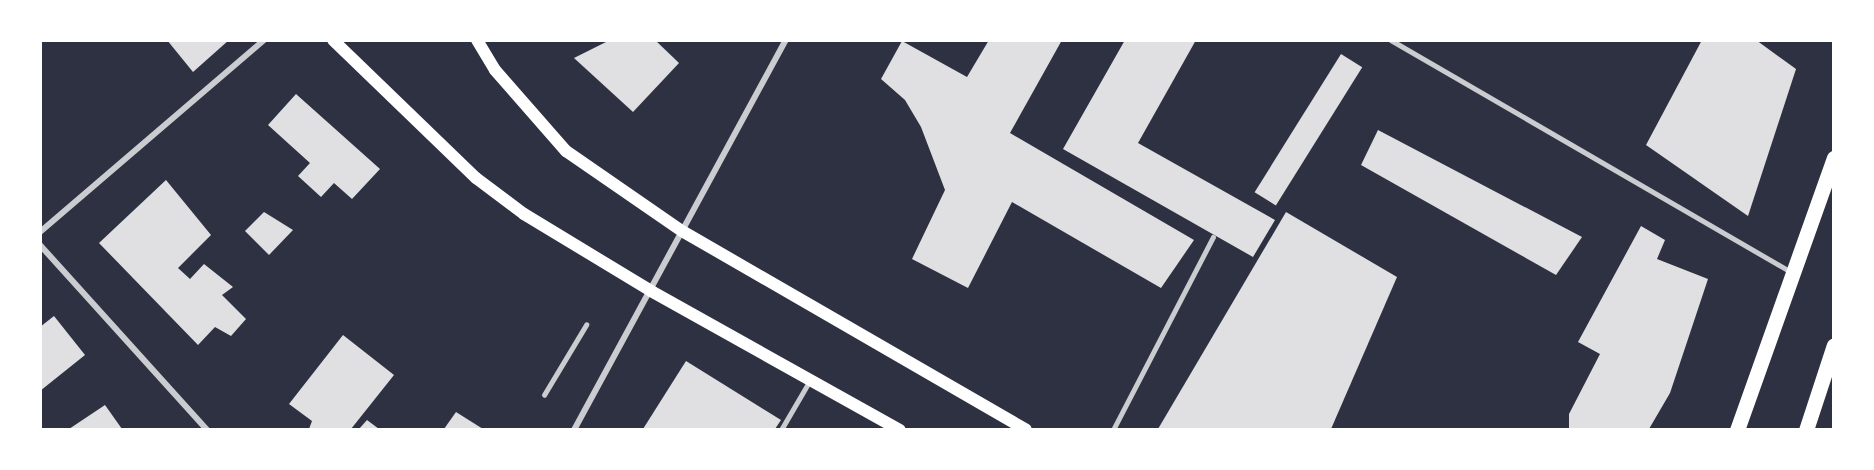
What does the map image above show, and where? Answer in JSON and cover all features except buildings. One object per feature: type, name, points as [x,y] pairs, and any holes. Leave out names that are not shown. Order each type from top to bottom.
[{"type":"main road","points":[[333,40],[476,178],[525,214],[651,291],[900,429]]},
{"type":"main road","points":[[477,40],[495,70],[566,151],[682,231],[1026,429]]},
{"type":"main road","points":[[1737,429],[1833,158]]},
{"type":"main road","points":[[1806,429],[1833,345]]},
{"type":"street","points":[[40,232],[264,40]]},
{"type":"street","points":[[574,429],[786,40]]},
{"type":"street","points":[[40,246],[207,429]]},
{"type":"lane","points":[[1391,40],[1792,272]]},
{"type":"lane","points":[[1113,429],[1213,237]]},
{"type":"lane","points":[[544,395],[586,325]]},
{"type":"lane","points":[[781,429],[810,380]]}]
